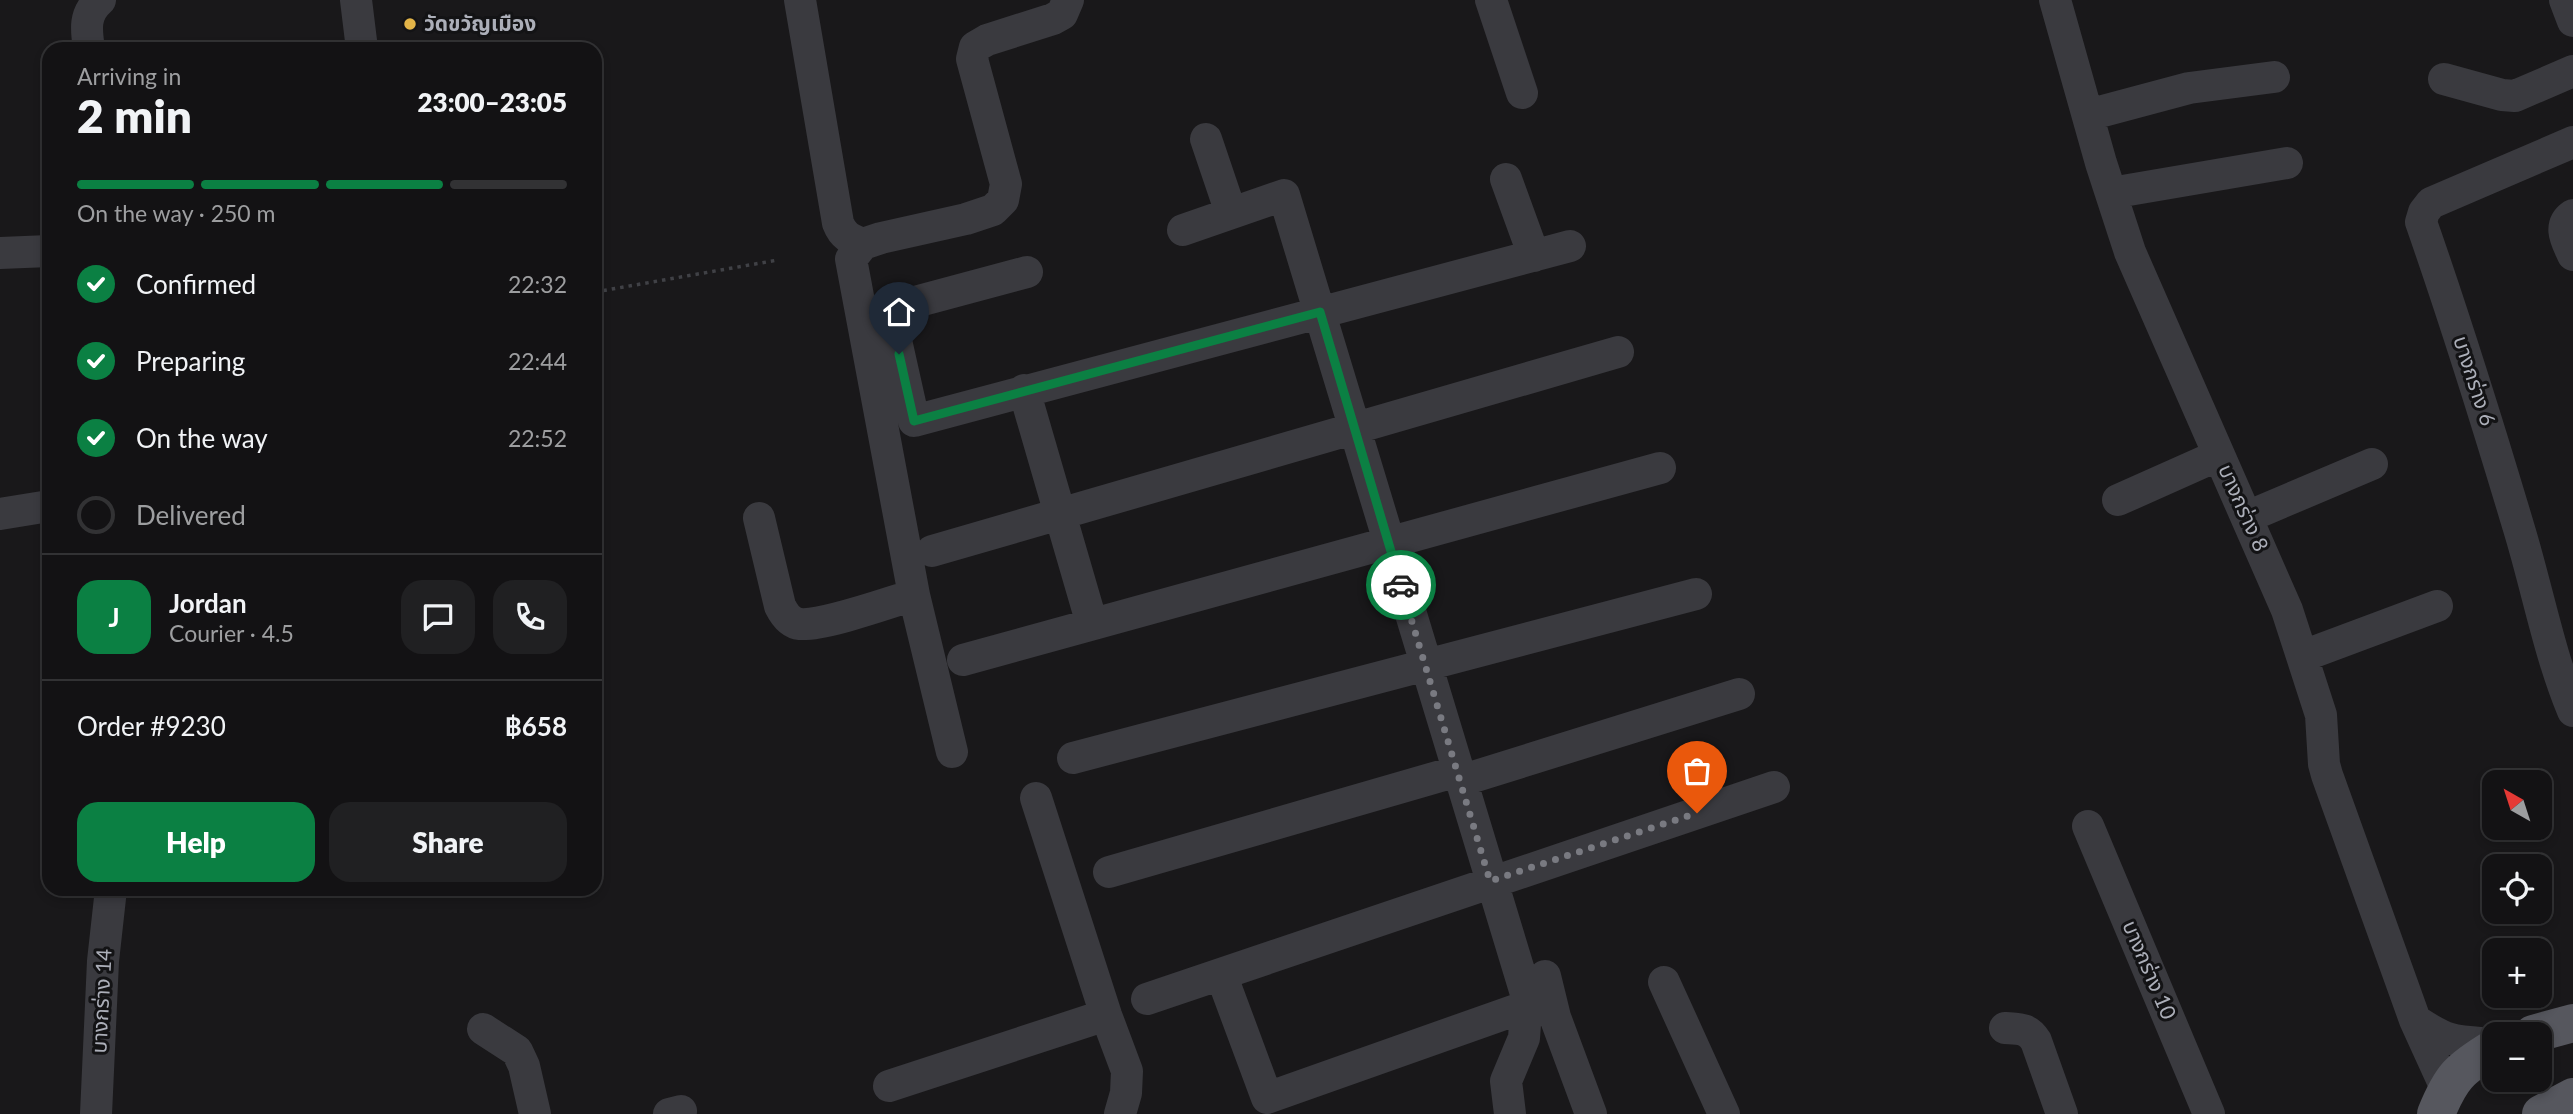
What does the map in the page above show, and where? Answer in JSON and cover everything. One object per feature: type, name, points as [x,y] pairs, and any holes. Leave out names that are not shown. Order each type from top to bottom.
[{"type":"main road","points":[[2552,1029],[2573,1023]]},
{"type":"main road","points":[[2441,1101],[2460,1071],[2482,1055]]},
{"type":"main road","points":[[2541,1114],[2573,1097]]},
{"type":"street","points":[[89,42],[87,18],[91,7],[100,0]]},
{"type":"street","points":[[356,0],[361,42]]},
{"type":"street","points":[[800,0],[838,223],[848,239],[863,244]]},
{"type":"street","points":[[952,752],[914,595],[851,259],[863,244],[966,219],[993,210],[1003,201],[1006,184],[972,60],[975,47],[987,40],[1062,15],[1068,0]]},
{"type":"street","points":[[1491,0],[1522,93]]},
{"type":"street","name":"บางกร่าง 8","points":[[2055,0],[2130,252],[2287,610],[2321,715],[2327,775],[2415,1020],[2441,1101]]},
{"type":"street","points":[[2565,0],[2573,21]]},
{"type":"street","points":[[2444,79],[2515,96],[2573,71]]},
{"type":"street","points":[[2088,115],[2189,88],[2274,77]]},
{"type":"street","points":[[1206,139],[1231,213]]},
{"type":"street","name":"บางกร่าง 6","points":[[2573,142],[2431,203],[2421,222],[2475,379],[2525,548],[2543,621],[2562,685],[2573,711]]},
{"type":"street","points":[[2111,193],[2287,163]]},
{"type":"street","points":[[1506,179],[1534,256]]},
{"type":"street","points":[[1183,230],[1284,195],[1527,997],[1524,1038],[1506,1081],[1510,1114]]},
{"type":"street","points":[[2573,215],[2563,226],[2573,255]]},
{"type":"street","points":[[1027,272],[890,309],[914,421],[1570,246]]},
{"type":"street","points":[[0,253],[42,251]]},
{"type":"street","points":[[932,551],[1618,352]]},
{"type":"street","points":[[1024,390],[1092,624]]},
{"type":"street","points":[[2118,500],[2219,455]]},
{"type":"street","points":[[2247,517],[2372,464]]},
{"type":"street","points":[[963,660],[1660,468]]},
{"type":"street","points":[[0,514],[42,507]]},
{"type":"street","points":[[759,518],[780,606],[786,617],[797,624],[820,622],[914,595]]},
{"type":"street","points":[[1073,758],[1696,594]]},
{"type":"street","points":[[2303,656],[2437,606]]},
{"type":"street","points":[[1109,872],[1459,776],[1739,694]]},
{"type":"street","points":[[1147,999],[1774,787]]},
{"type":"street","points":[[1036,798],[1127,1071],[1126,1093],[1120,1114]]},
{"type":"street","name":"บางกร่าง 10","points":[[2088,826],[2209,1114]]},
{"type":"street","name":"บางกร่าง 14","points":[[96,1114],[103,961],[110,896]]},
{"type":"street","points":[[1221,974],[1267,1098],[1527,1006]]},
{"type":"street","points":[[1545,976],[1555,1017],[1591,1114]]},
{"type":"street","points":[[1664,982],[1724,1114]]},
{"type":"street","points":[[889,1086],[1106,1014]]},
{"type":"street","points":[[2415,1020],[2441,1037],[2463,1044],[2482,1045]]},
{"type":"street","points":[[2005,1028],[2025,1029],[2031,1033],[2062,1114]]},
{"type":"street","points":[[483,1029],[517,1051],[524,1066],[535,1114]]},
{"type":"path","points":[[602,291],[778,260]]},
{"type":"way so far","points":[[1401,585],[1490,881],[1697,813]]},
{"type":"place","name":"วัดขวัญเมือง","points":[[410,24]]},
{"type":"route","points":[[899,354],[914,421],[1320,312],[1401,585]]}]
